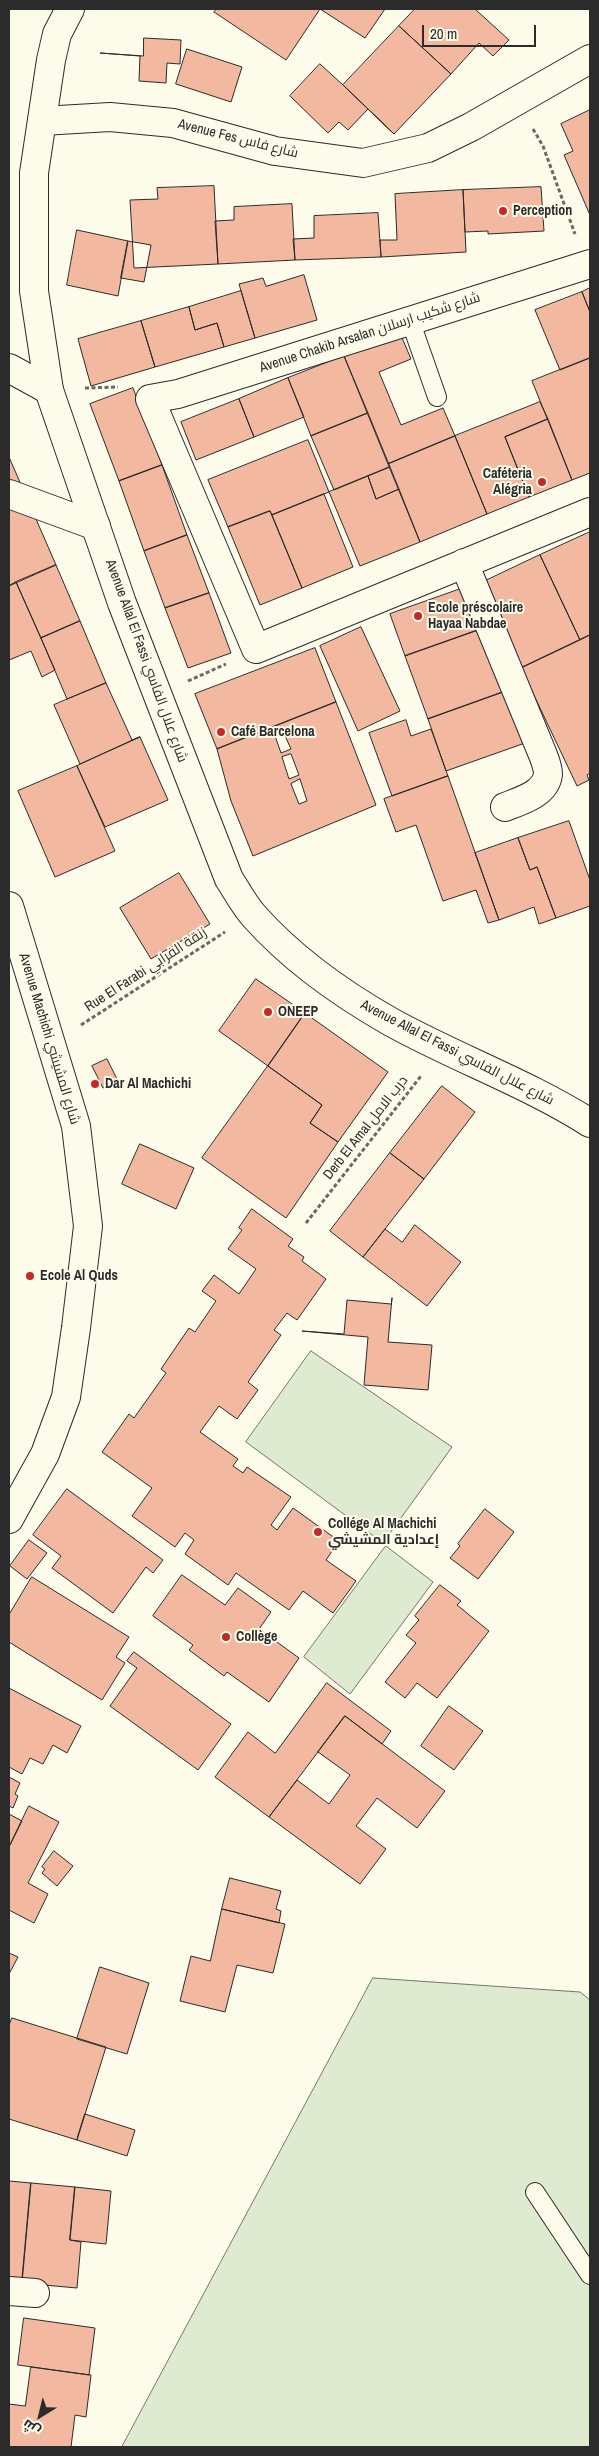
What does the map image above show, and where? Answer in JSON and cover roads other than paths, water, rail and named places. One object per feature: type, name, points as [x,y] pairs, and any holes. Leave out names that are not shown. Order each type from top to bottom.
[{"type":"street","name":"Avenue Allal El Fassi شارع علال الفاسي","points":[[70,9],[58,34],[34,173],[34,291],[49,390],[122,603],[229,878],[252,915],[288,951],[339,991],[392,1022],[516,1082],[590,1123]]},
{"type":"street","name":"Avenue Fes شارع فاس","points":[[42,121],[110,117],[173,123],[275,151],[363,163],[428,148],[471,127],[590,59]]},
{"type":"street","name":"Avenue Chakib Arsalan شارع شكيب ارسلان","points":[[464,563],[256,649],[150,399],[178,394],[586,265]]},
{"type":"street","points":[[9,368],[49,390]]},
{"type":"street","points":[[9,494],[96,526]]},
{"type":"street","points":[[505,807],[534,794],[545,782],[548,773],[543,755],[464,563],[590,512]]},
{"type":"street","name":"Avenue Machichi شارع المشيشي","points":[[9,906],[76,1126],[88,1226],[66,1396],[45,1454],[9,1519]]},
{"type":"lane","points":[[410,320],[437,397]]},
{"type":"lane","points":[[535,2192],[590,2275]]},
{"type":"place","name":"Perception","points":[[503,211]]},
{"type":"place","name":"Caféteria Alégria","points":[[542,482]]},
{"type":"place","name":"Ecole préscolaire Hayaa Nabdae","points":[[418,616]]},
{"type":"place","name":"Café Barcelona","points":[[221,732]]},
{"type":"place","name":"ONEEP","points":[[268,1012]]},
{"type":"place","name":"Dar Al Machichi","points":[[95,1084]]},
{"type":"place","name":"Ecole Al Quds","points":[[30,1276]]},
{"type":"place","name":"Collége Al Machichi إعدادية المشيشي","points":[[318,1532]]},
{"type":"place","name":"Collège","points":[[226,1637]]}]
